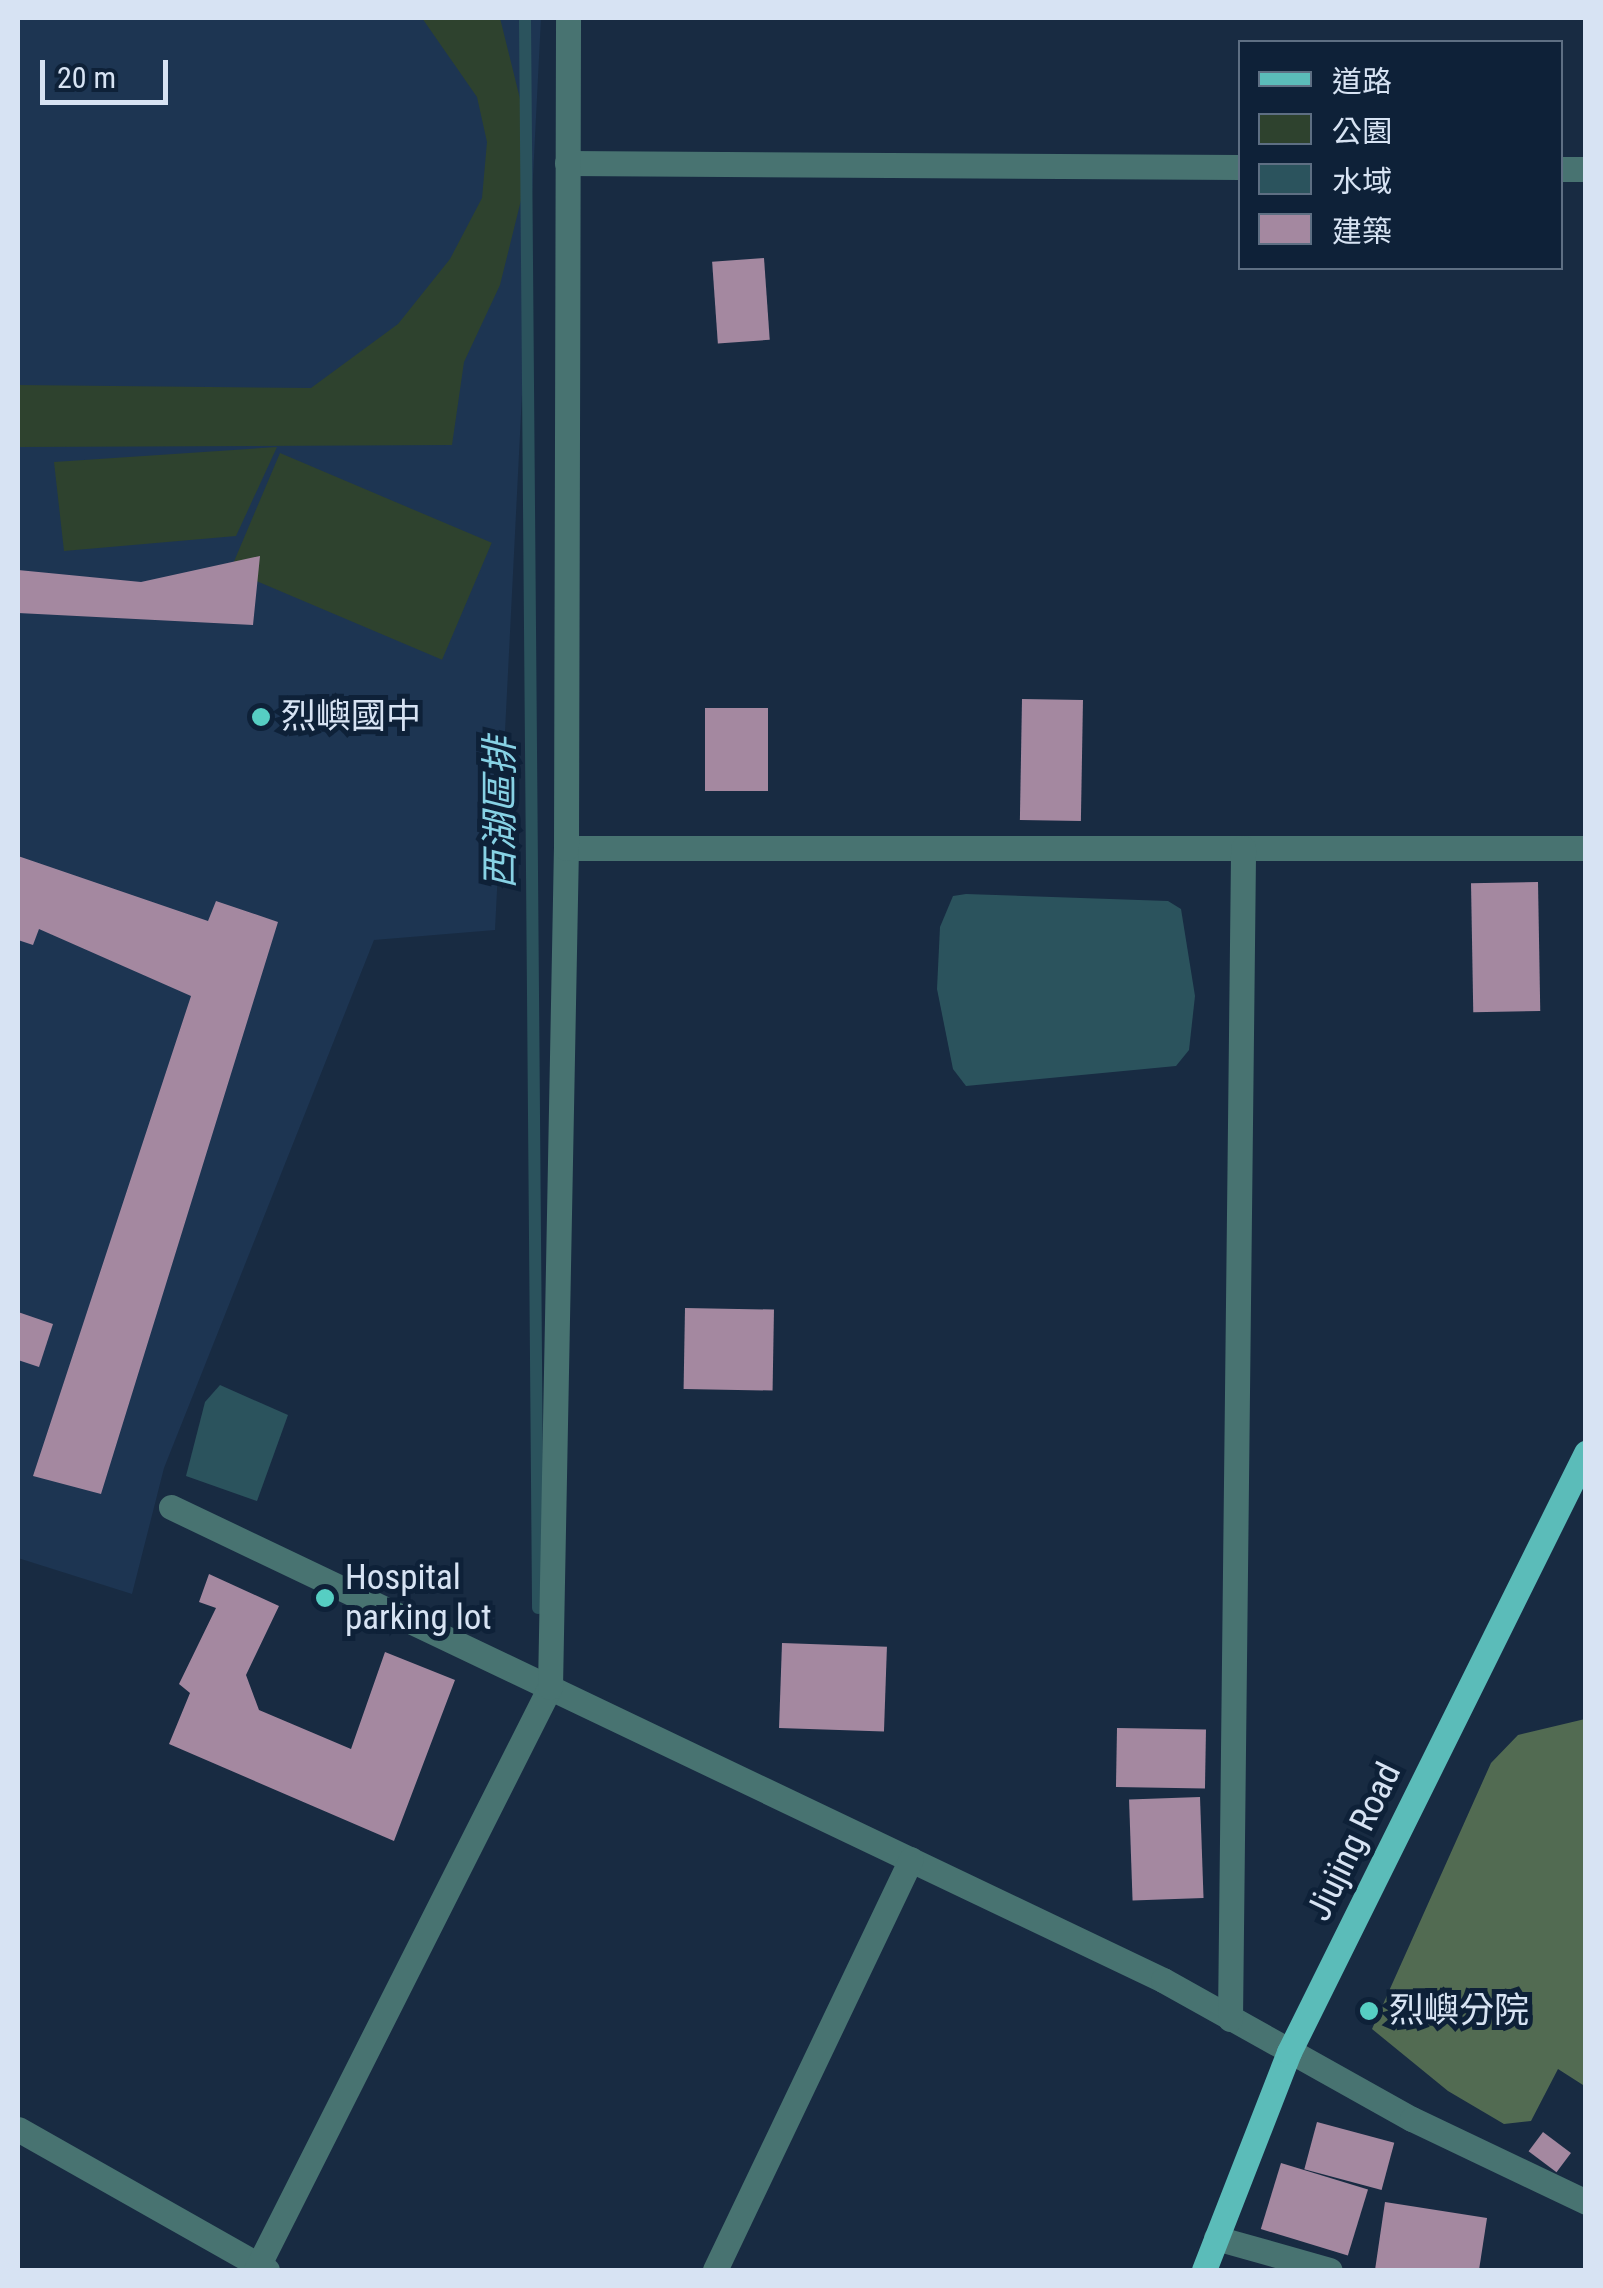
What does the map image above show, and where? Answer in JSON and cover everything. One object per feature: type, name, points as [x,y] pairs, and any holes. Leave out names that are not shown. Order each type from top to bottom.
[{"type":"main road","name":"Jiujing Road","points":[[1204,2270],[1289,2052],[1586,1453]]},
{"type":"street","points":[[18,2129],[260,2269],[550,1687],[566,848],[568,18]]},
{"type":"street","points":[[567,163],[1238,167]]},
{"type":"street","points":[[566,848],[1586,848]]},
{"type":"street","points":[[1230,2019],[1242,848]]},
{"type":"street","points":[[171,1506],[911,1859],[1586,2202]]},
{"type":"street","points":[[715,2270],[911,1859]]},
{"type":"street","points":[[1216,2238],[1330,2270]]},
{"type":"shaded area","name":"烈嶼國中","points":[[18,18],[541,18],[495,930],[374,940],[164,1468],[132,1594],[18,1558]]},
{"type":"shaded area","points":[[1585,1719],[1585,2078],[1583,2085],[1558,2069],[1531,2121],[1504,2124],[1448,2091],[1372,2029],[1491,1763],[1518,1735]]},
{"type":"green space","points":[[422,18],[500,18],[529,135],[527,176],[500,285],[464,362],[452,445],[18,447],[18,385],[311,388],[398,324],[450,259],[482,198],[487,142],[477,97]]},
{"type":"green space","points":[[277,447],[236,536],[64,551],[54,462]]},
{"type":"green space","points":[[280,453],[492,543],[442,660],[230,570]]},
{"type":"water","points":[[953,896],[1168,901],[1181,909],[1195,996],[1189,1050],[1176,1066],[966,1086],[953,1069],[937,989],[940,927]]},
{"type":"water","points":[[220,1385],[288,1415],[257,1501],[186,1476],[205,1402]]},
{"type":"building","points":[[764,258],[770,340],[718,343],[712,262]]},
{"type":"building","points":[[260,556],[253,625],[18,613],[18,570],[141,582]]},
{"type":"building","points":[[1022,699],[1083,700],[1081,821],[1020,820]]},
{"type":"building","points":[[705,708],[768,708],[768,791],[705,791]]},
{"type":"building","points":[[18,856],[208,921],[216,901],[278,922],[101,1494],[33,1476],[191,996],[39,929],[33,945],[18,940]]},
{"type":"building","points":[[1538,882],[1540,1011],[1473,1012],[1471,883]]},
{"type":"building","points":[[685,1308],[774,1310],[773,1391],[684,1389]]},
{"type":"building","points":[[18,1312],[53,1324],[39,1367],[18,1360]]},
{"type":"building","points":[[209,1574],[279,1606],[246,1675],[259,1710],[351,1749],[385,1652],[455,1680],[394,1841],[169,1744],[190,1693],[179,1684],[216,1608],[199,1602]]},
{"type":"building","points":[[782,1643],[887,1647],[884,1732],[779,1728]]},
{"type":"building","points":[[1117,1728],[1206,1730],[1205,1789],[1116,1787]]},
{"type":"building","points":[[1200,1797],[1204,1898],[1133,1900],[1129,1799]]},
{"type":"building","points":[[1317,2122],[1394,2143],[1382,2190],[1304,2169]]},
{"type":"building","points":[[1543,2132],[1571,2153],[1557,2172],[1529,2151]]},
{"type":"building","points":[[1281,2163],[1368,2190],[1348,2256],[1261,2229]]},
{"type":"building","points":[[1385,2202],[1487,2218],[1479,2270],[1375,2270]]},
{"type":"waterway","name":"西湖區排","points":[[525,18],[538,1608]]},
{"type":"place","name":"烈嶼國中","points":[[261,717]]},
{"type":"place","name":"Hospital parking lot","points":[[325,1598]]},
{"type":"place","name":"烈嶼分院","points":[[1369,2011]]}]
